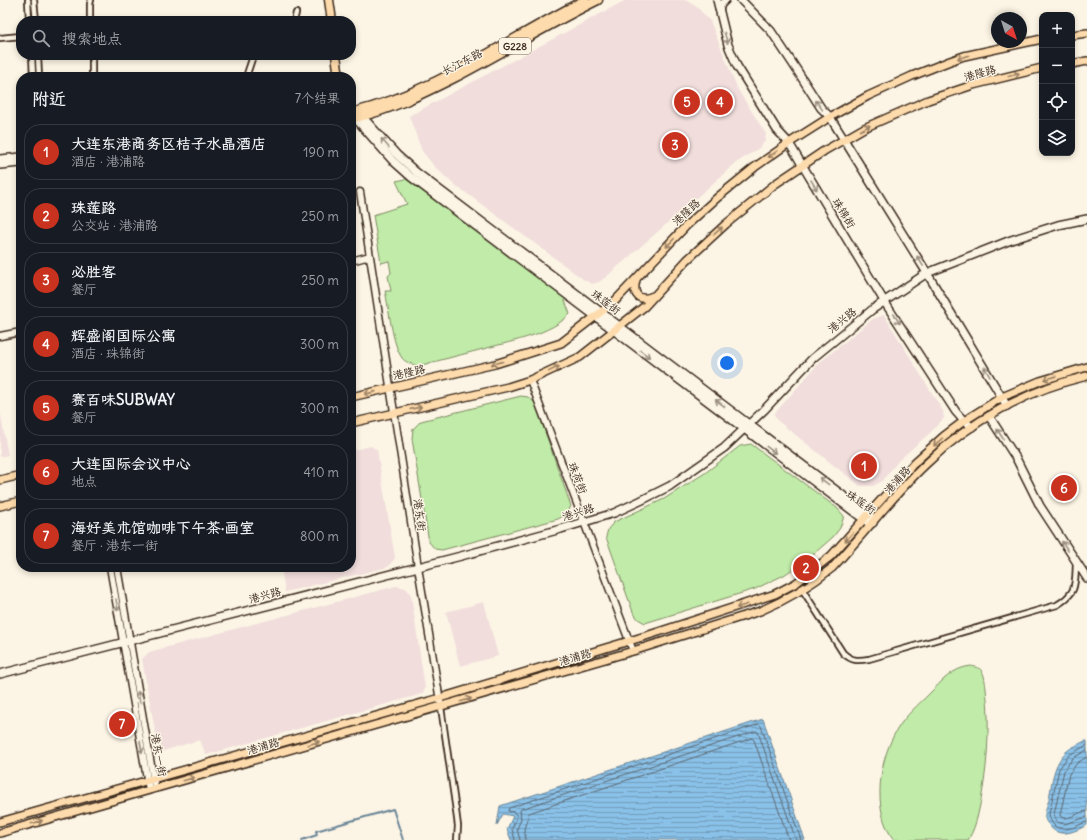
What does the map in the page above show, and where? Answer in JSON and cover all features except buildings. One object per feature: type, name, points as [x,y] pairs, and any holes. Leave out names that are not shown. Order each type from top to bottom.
[{"type":"highway","points":[[329,0],[331,16]]},
{"type":"highway","name":"长江东路","points":[[356,114],[410,94],[492,52],[585,0]]},
{"type":"highway","name":"长江东路","points":[[356,115],[378,113],[418,96],[495,57],[598,0]]},
{"type":"highway","points":[[337,60],[338,72]]},
{"type":"main road","name":"珠锦街","points":[[717,0],[728,45],[737,66],[777,130],[789,143],[884,300],[956,412],[972,427]]},
{"type":"main road","points":[[741,0],[771,31],[820,108],[830,117],[845,139],[1007,406]]},
{"type":"main road","points":[[1075,35],[1087,33]]},
{"type":"main road","name":"港隆路","points":[[356,396],[495,364],[561,343],[614,302],[673,240],[738,180],[789,143],[830,117],[874,93],[912,76],[964,56],[1039,40]]},
{"type":"main road","points":[[1075,63],[1087,61]]},
{"type":"main road","name":"港隆路","points":[[356,422],[530,380],[580,357],[639,311],[689,258],[726,224],[775,184],[802,165],[864,128],[928,100],[973,85],[1039,69]]},
{"type":"main road","name":"珠莲街","points":[[356,117],[392,160],[402,169],[598,314],[866,517],[874,519],[873,523]]},
{"type":"main road","points":[[0,158],[16,156]]},
{"type":"main road","points":[[0,165],[16,163]]},
{"type":"main road","name":"港兴路","points":[[0,674],[418,567],[561,529],[614,513],[640,502],[670,486],[724,448],[813,358],[884,300],[927,273],[1011,240],[1058,225],[1087,219]]},
{"type":"main road","points":[[636,280],[634,289],[635,293],[639,297],[646,299],[653,296]]},
{"type":"main road","name":"港浦路","points":[[0,822],[440,698],[756,602],[796,584],[831,556],[915,462],[944,436],[964,421],[1002,397],[1040,381],[1087,367]]},
{"type":"main road","name":"港浦路","points":[[0,833],[633,651],[760,611],[778,603],[819,579],[832,568],[925,464],[972,427],[1007,406],[1050,387],[1087,376]]},
{"type":"main road","points":[[989,416],[1016,458],[1040,506],[1087,578]]},
{"type":"main road","points":[[0,480],[16,476]]},
{"type":"main road","points":[[0,506],[16,502]]},
{"type":"street","points":[[28,0],[29,16]]},
{"type":"street","points":[[34,0],[36,16]]},
{"type":"street","points":[[90,16],[91,0]]},
{"type":"street","points":[[719,10],[726,0]]},
{"type":"street","points":[[0,38],[16,36]]},
{"type":"street","points":[[32,60],[33,72]]},
{"type":"street","points":[[38,60],[39,72]]},
{"type":"street","points":[[92,60],[92,72]]},
{"type":"street","points":[[248,72],[252,60]]},
{"type":"street","name":"港东街","points":[[360,192],[418,567],[440,698],[458,826],[457,840]]},
{"type":"street","points":[[356,260],[370,256]]},
{"type":"street","points":[[0,336],[16,333]]},
{"type":"street","name":"珠荷街","points":[[530,380],[633,651]]},
{"type":"street","points":[[802,589],[843,653],[850,660],[858,661],[1057,605],[1068,599],[1075,586],[1076,562]]},
{"type":"street","name":"港东一街","points":[[111,572],[126,642],[150,780],[155,788],[152,789]]},
{"type":"street","name":"港东一街","points":[[118,572],[126,642]]},
{"type":"shaded area","points":[[626,0],[685,0],[697,7],[710,21],[738,90],[766,134],[765,141],[759,148],[736,163],[606,277],[599,282],[592,284],[583,279],[450,181],[434,166],[422,151],[409,116]]},
{"type":"shaded area","points":[[884,315],[943,411],[944,418],[932,431],[899,460],[882,481],[873,486],[860,486],[778,421],[774,414],[819,363],[873,319]]},
{"type":"shaded area","points":[[0,411],[8,455],[0,457]]},
{"type":"shaded area","points":[[371,446],[377,450],[395,558],[388,567],[285,592],[282,572],[356,572],[356,450]]},
{"type":"shaded area","points":[[396,586],[406,588],[411,595],[425,688],[423,693],[206,755],[200,740],[159,752],[142,659],[149,652]]},
{"type":"shaded area","points":[[484,602],[498,656],[460,666],[446,612]]},
{"type":"green space","points":[[406,179],[566,296],[565,301],[570,314],[553,327],[531,336],[418,366],[404,360],[399,352],[393,335],[385,291],[391,291],[388,276],[391,273],[389,261],[381,263],[373,215],[407,204],[396,181]]},
{"type":"green space","points":[[521,396],[528,397],[535,403],[571,506],[567,514],[558,519],[442,550],[435,549],[429,542],[412,439],[413,429],[421,421]]},
{"type":"green space","points":[[751,444],[837,508],[844,516],[840,528],[833,537],[809,558],[784,575],[755,589],[645,623],[638,619],[633,612],[606,537],[608,529],[614,522],[664,499],[705,473],[740,446]]},
{"type":"green space","points":[[971,666],[980,669],[984,675],[988,719],[984,784],[973,831],[968,840],[894,840],[887,828],[882,814],[880,799],[882,769],[891,740],[912,710],[943,680],[958,669]]},
{"type":"water","points":[[763,719],[805,840],[511,840],[507,829],[513,816],[503,814],[497,825],[500,806]]},
{"type":"water","points":[[1087,741],[1087,825],[1072,832],[1057,832],[1048,824],[1045,817],[1045,810],[1056,767],[1062,756],[1067,751]]},
{"type":"waterway","points":[[302,840],[317,835],[316,831],[393,809],[403,840]]},
{"type":"place","name":"赛百味SUBWAY","points":[[687,102]]},
{"type":"place","name":"辉盛阁国际公寓","points":[[720,102]]},
{"type":"place","name":"必胜客","points":[[675,145]]},
{"type":"place","name":"大连东港商务区桔子水晶酒店","points":[[864,466]]},
{"type":"place","name":"大连国际会议中心","points":[[1064,488]]},
{"type":"place","name":"珠莲路","points":[[806,568]]},
{"type":"place","name":"海好美术馆咖啡下午茶·画室","points":[[122,724]]}]
